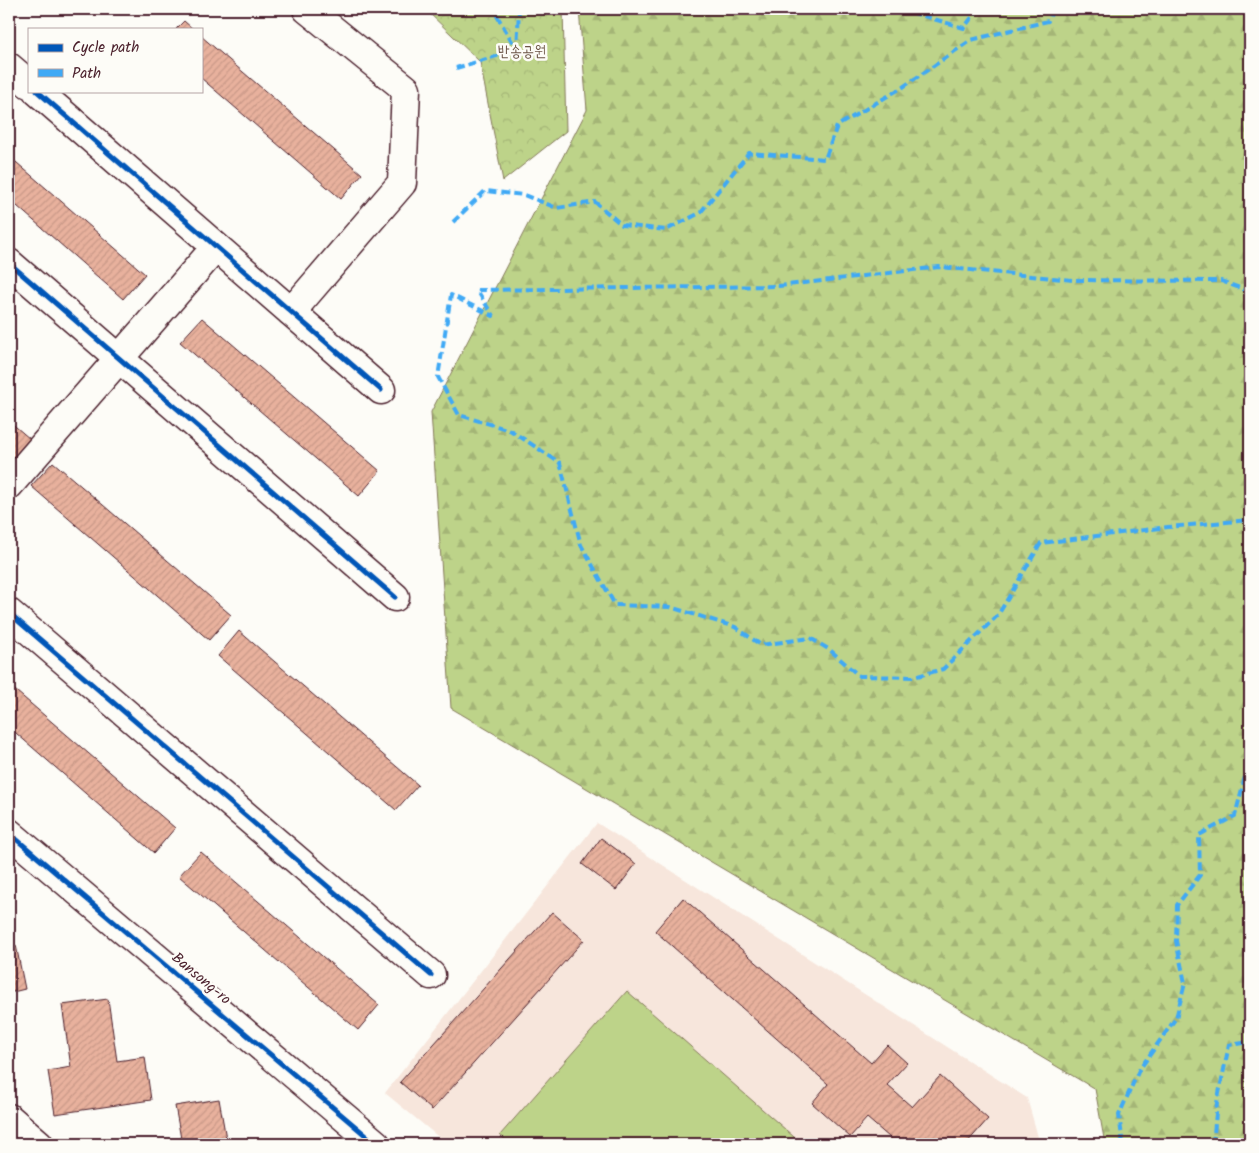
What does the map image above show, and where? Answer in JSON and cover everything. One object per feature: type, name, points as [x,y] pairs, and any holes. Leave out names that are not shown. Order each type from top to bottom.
[{"type":"street","points":[[291,312],[402,183],[406,89],[307,9]]},
{"type":"street","points":[[9,67],[28,83]]},
{"type":"street","points":[[38,92],[381,390]]},
{"type":"street","points":[[9,485],[216,247]]},
{"type":"street","points":[[9,264],[395,597]]},
{"type":"street","points":[[9,612],[431,976]]},
{"type":"street","name":"Bansong-ro","points":[[9,832],[376,1144]]},
{"type":"street","points":[[9,1118],[39,1144]]},
{"type":"shaded area","points":[[597,823],[1027,1098],[1040,1144],[447,1144],[385,1093]]},
{"type":"green space","name":"반송공원","points":[[425,9],[563,9],[566,131],[503,181],[480,62]]},
{"type":"green space","points":[[579,9],[1250,9],[1250,1144],[1105,1144],[1095,1089],[451,708],[431,412],[587,110]]},
{"type":"green space","points":[[627,991],[802,1144],[510,1144],[500,1135]]},
{"type":"building","points":[[184,21],[192,28],[177,28]]},
{"type":"building","points":[[202,37],[362,174],[341,199],[202,79]]},
{"type":"building","points":[[9,156],[145,274],[123,299],[9,199]]},
{"type":"building","points":[[202,318],[380,471],[359,496],[180,342]]},
{"type":"building","points":[[9,421],[30,439],[9,463]]},
{"type":"building","points":[[53,462],[231,615],[209,640],[31,486]]},
{"type":"building","points":[[239,631],[418,785],[396,810],[218,656]]},
{"type":"building","points":[[9,685],[175,828],[154,853],[9,727]]},
{"type":"building","points":[[601,838],[636,864],[616,890],[582,864]]},
{"type":"building","points":[[201,852],[379,1005],[358,1030],[179,876]]},
{"type":"building","points":[[683,898],[871,1063],[887,1045],[907,1063],[887,1085],[912,1107],[940,1076],[988,1119],[966,1144],[897,1144],[867,1118],[850,1137],[812,1103],[828,1084],[655,931]]},
{"type":"building","points":[[552,912],[584,940],[432,1110],[400,1082]]},
{"type":"building","points":[[16,945],[25,989],[9,993],[9,947]]},
{"type":"building","points":[[108,999],[117,1061],[145,1057],[151,1100],[55,1114],[48,1071],[71,1067],[62,1005]]},
{"type":"building","points":[[219,1099],[227,1144],[182,1144],[175,1106]]},
{"type":"marked path","points":[[456,68],[517,50],[493,9]]},
{"type":"marked path","points":[[517,50],[519,9]]},
{"type":"marked path","points":[[900,9],[964,28],[978,9]]},
{"type":"marked path","points":[[453,222],[485,191],[524,195],[557,208],[595,202],[622,225],[666,230],[700,213],[749,153],[825,159],[837,126],[903,87],[971,40],[1048,21],[1053,9]]},
{"type":"marked path","points":[[1250,292],[1221,281],[1073,280],[939,267],[779,286],[477,290],[493,316],[451,295],[438,377],[459,415],[510,430],[560,463],[581,545],[615,605],[670,607],[735,627],[761,645],[810,638],[830,650],[859,676],[914,677],[943,669],[998,615],[1041,543],[1168,527],[1250,520]]},
{"type":"marked path","points":[[1123,1144],[1119,1115],[1139,1070],[1176,1018],[1185,983],[1176,941],[1177,905],[1200,875],[1199,835],[1235,816],[1250,758]]},
{"type":"marked path","points":[[1213,1144],[1217,1103],[1229,1045],[1250,1042]]},
{"type":"cycle path","points":[[38,92],[381,390]]},
{"type":"cycle path","points":[[9,263],[395,597]]},
{"type":"cycle path","points":[[9,613],[431,975]]},
{"type":"cycle path","points":[[9,833],[376,1144]]}]
